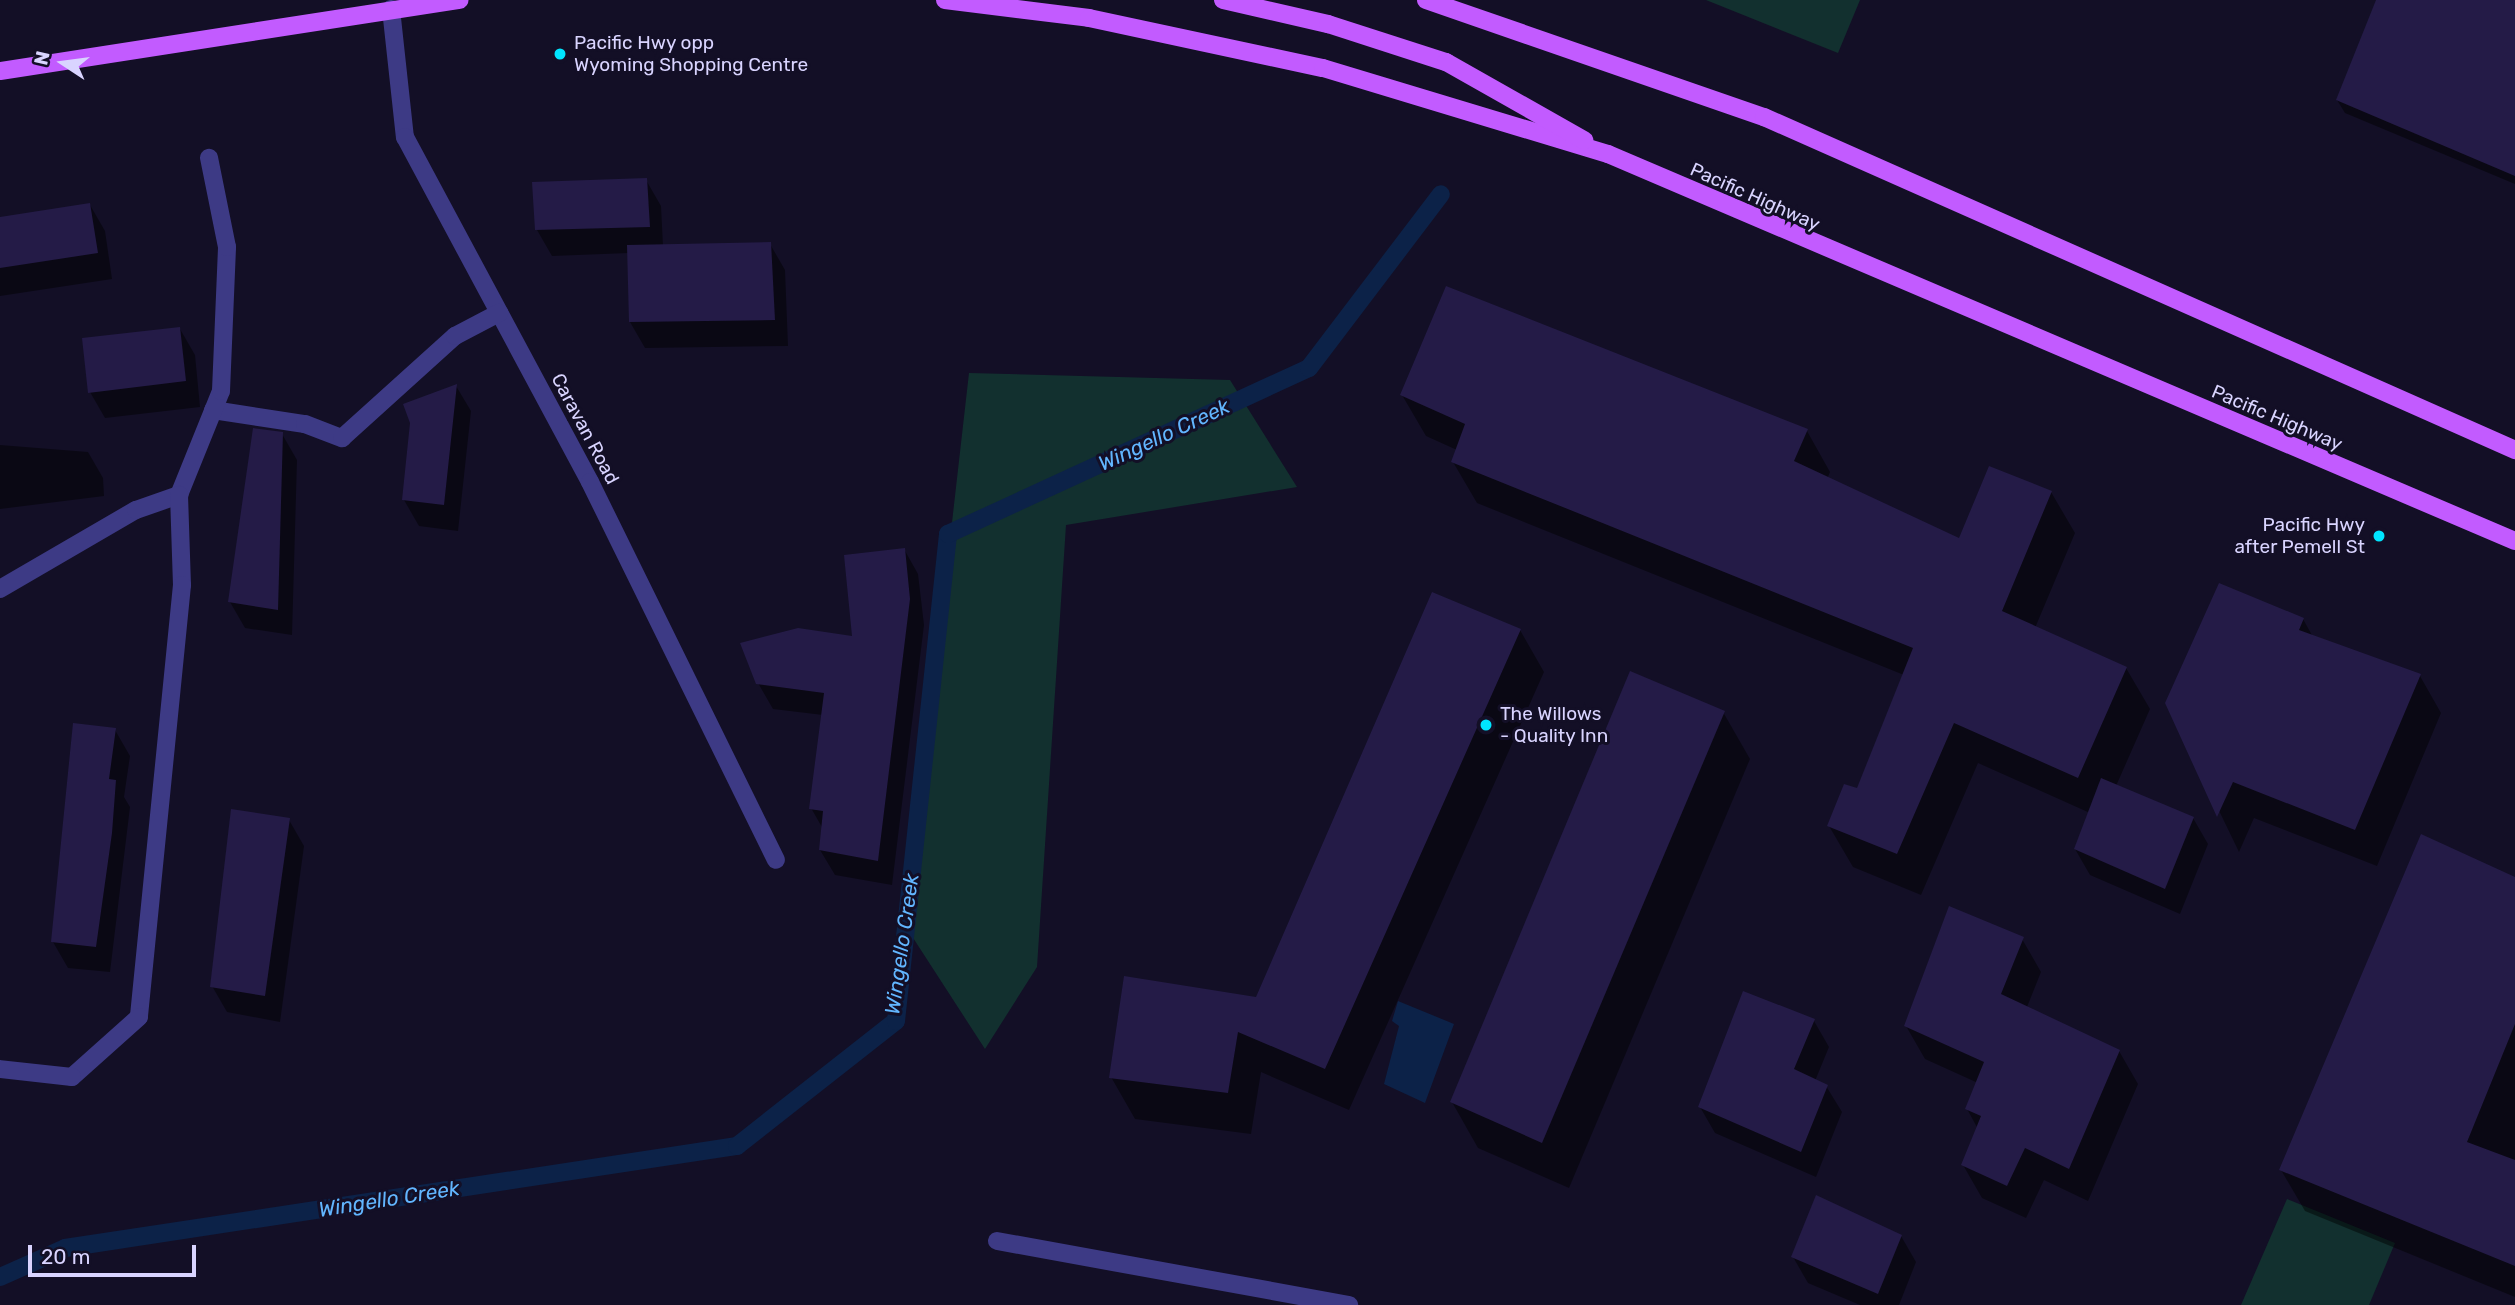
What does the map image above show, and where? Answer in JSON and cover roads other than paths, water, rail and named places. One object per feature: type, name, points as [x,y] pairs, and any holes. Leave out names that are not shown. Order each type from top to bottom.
[{"type":"main road","points":[[0,71],[460,0]]},
{"type":"main road","name":"Pacific Highway","points":[[945,0],[1089,18],[1284,59],[1608,154],[2515,541]]},
{"type":"main road","points":[[1223,0],[1328,24],[1446,62],[1608,154]]},
{"type":"main road","points":[[1426,0],[1764,117],[2515,450]]},
{"type":"lane","name":"Caravan Road","points":[[391,9],[405,137],[499,313],[776,860]]},
{"type":"lane","points":[[0,1069],[72,1077],[139,1017],[182,585],[179,495],[221,391],[227,247],[209,158]]},
{"type":"lane","points":[[213,410],[305,424],[342,438],[455,336],[499,313]]},
{"type":"lane","points":[[0,589],[136,510],[179,495]]},
{"type":"lane","points":[[997,1241],[1349,1305]]},
{"type":"water","points":[[1398,1001],[1454,1024],[1425,1103],[1384,1084],[1399,1026],[1392,1021]]},
{"type":"waterway","name":"Wingello Creek","points":[[0,1277],[65,1248],[737,1146],[896,1021],[948,534],[1309,368],[1441,194]]},
{"type":"place","name":"Pacific Hwy opp Wyoming Shopping Centre","points":[[560,54]]},
{"type":"place","name":"Pacific Hwy after Pemell St","points":[[2379,536]]},
{"type":"place","name":"The Willows - Quality Inn","points":[[1486,725]]}]
